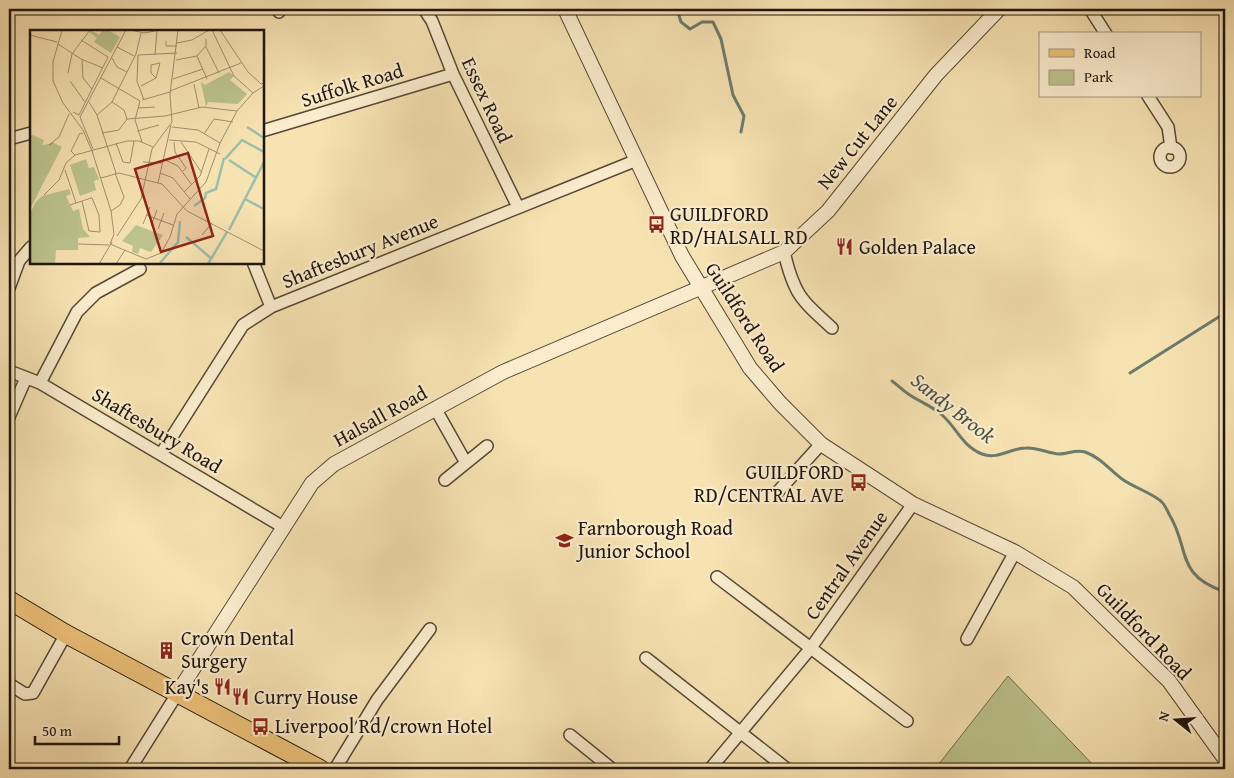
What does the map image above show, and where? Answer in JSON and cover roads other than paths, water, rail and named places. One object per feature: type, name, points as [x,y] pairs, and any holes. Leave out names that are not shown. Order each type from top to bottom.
[{"type":"main road","points":[[9,600],[66,634],[320,769]]},
{"type":"street","name":"Essex Road","points":[[424,9],[432,21],[453,74],[518,207]]},
{"type":"street","name":"Guildford Road","points":[[565,9],[682,256],[700,289],[750,368],[780,403],[821,444],[913,504],[1016,552],[1073,587],[1169,681],[1225,760]]},
{"type":"street","name":"New Cut Lane","points":[[700,289],[784,252],[828,211],[936,75],[999,9]]},
{"type":"street","points":[[1090,9],[1105,32]]},
{"type":"street","name":"Suffolk Road","points":[[264,130],[453,74]]},
{"type":"street","points":[[1149,98],[1168,127],[1170,148]]},
{"type":"street","points":[[9,139],[30,133]]},
{"type":"street","name":"Shaftesbury Avenue","points":[[161,454],[243,325],[271,307],[637,160]]},
{"type":"street","points":[[9,288],[19,261],[30,248]]},
{"type":"street","points":[[784,252],[796,293],[806,305],[832,328]]},
{"type":"street","points":[[254,264],[271,307]]},
{"type":"street","points":[[40,383],[77,312],[96,293],[140,269]]},
{"type":"street","name":"Halsall Road","points":[[177,694],[312,483],[334,464],[503,372],[700,289]]},
{"type":"street","name":"Shaftesbury Road","points":[[9,371],[40,383],[283,528]]},
{"type":"street","points":[[9,417],[26,378]]},
{"type":"street","points":[[435,408],[466,463]]},
{"type":"street","points":[[774,496],[821,444]]},
{"type":"street","points":[[445,480],[487,446]]},
{"type":"street","name":"Central Avenue","points":[[710,769],[810,649],[913,504]]},
{"type":"street","points":[[967,639],[1016,552]]},
{"type":"street","name":"Central Avenue","points":[[717,577],[907,721]]},
{"type":"street","points":[[335,769],[377,700],[430,629]]},
{"type":"street","points":[[9,684],[25,694],[33,694],[66,634]]},
{"type":"street","points":[[646,658],[787,769]]},
{"type":"street","points":[[130,769],[177,694]]},
{"type":"street","points":[[570,735],[612,769]]},
{"type":"waterway","points":[[677,9],[681,22],[690,29],[702,22],[713,22],[721,39],[733,95],[744,116],[741,132]]},
{"type":"waterway","points":[[1130,373],[1225,313]]},
{"type":"waterway","name":"Sandy Brook","points":[[892,381],[910,395],[939,412],[969,446],[982,454],[993,456],[1030,448],[1059,454],[1082,451],[1095,457],[1122,479],[1162,502],[1176,527],[1186,560],[1191,569],[1209,585],[1225,592]]},
{"type":"place","name":"GUILDFORD RD/HALSALL RD","points":[[656,225]]},
{"type":"place","name":"Golden Palace","points":[[845,247]]},
{"type":"place","name":"GUILDFORD RD/CENTRAL AVE","points":[[858,483]]},
{"type":"place","name":"Farnborough Road Junior School","points":[[564,540]]},
{"type":"place","name":"Crown Dental Surgery","points":[[167,650]]},
{"type":"place","name":"Kay's","points":[[223,687]]},
{"type":"place","name":"Curry House","points":[[240,697]]},
{"type":"place","name":"Liverpool Rd/crown Hotel","points":[[261,726]]}]
